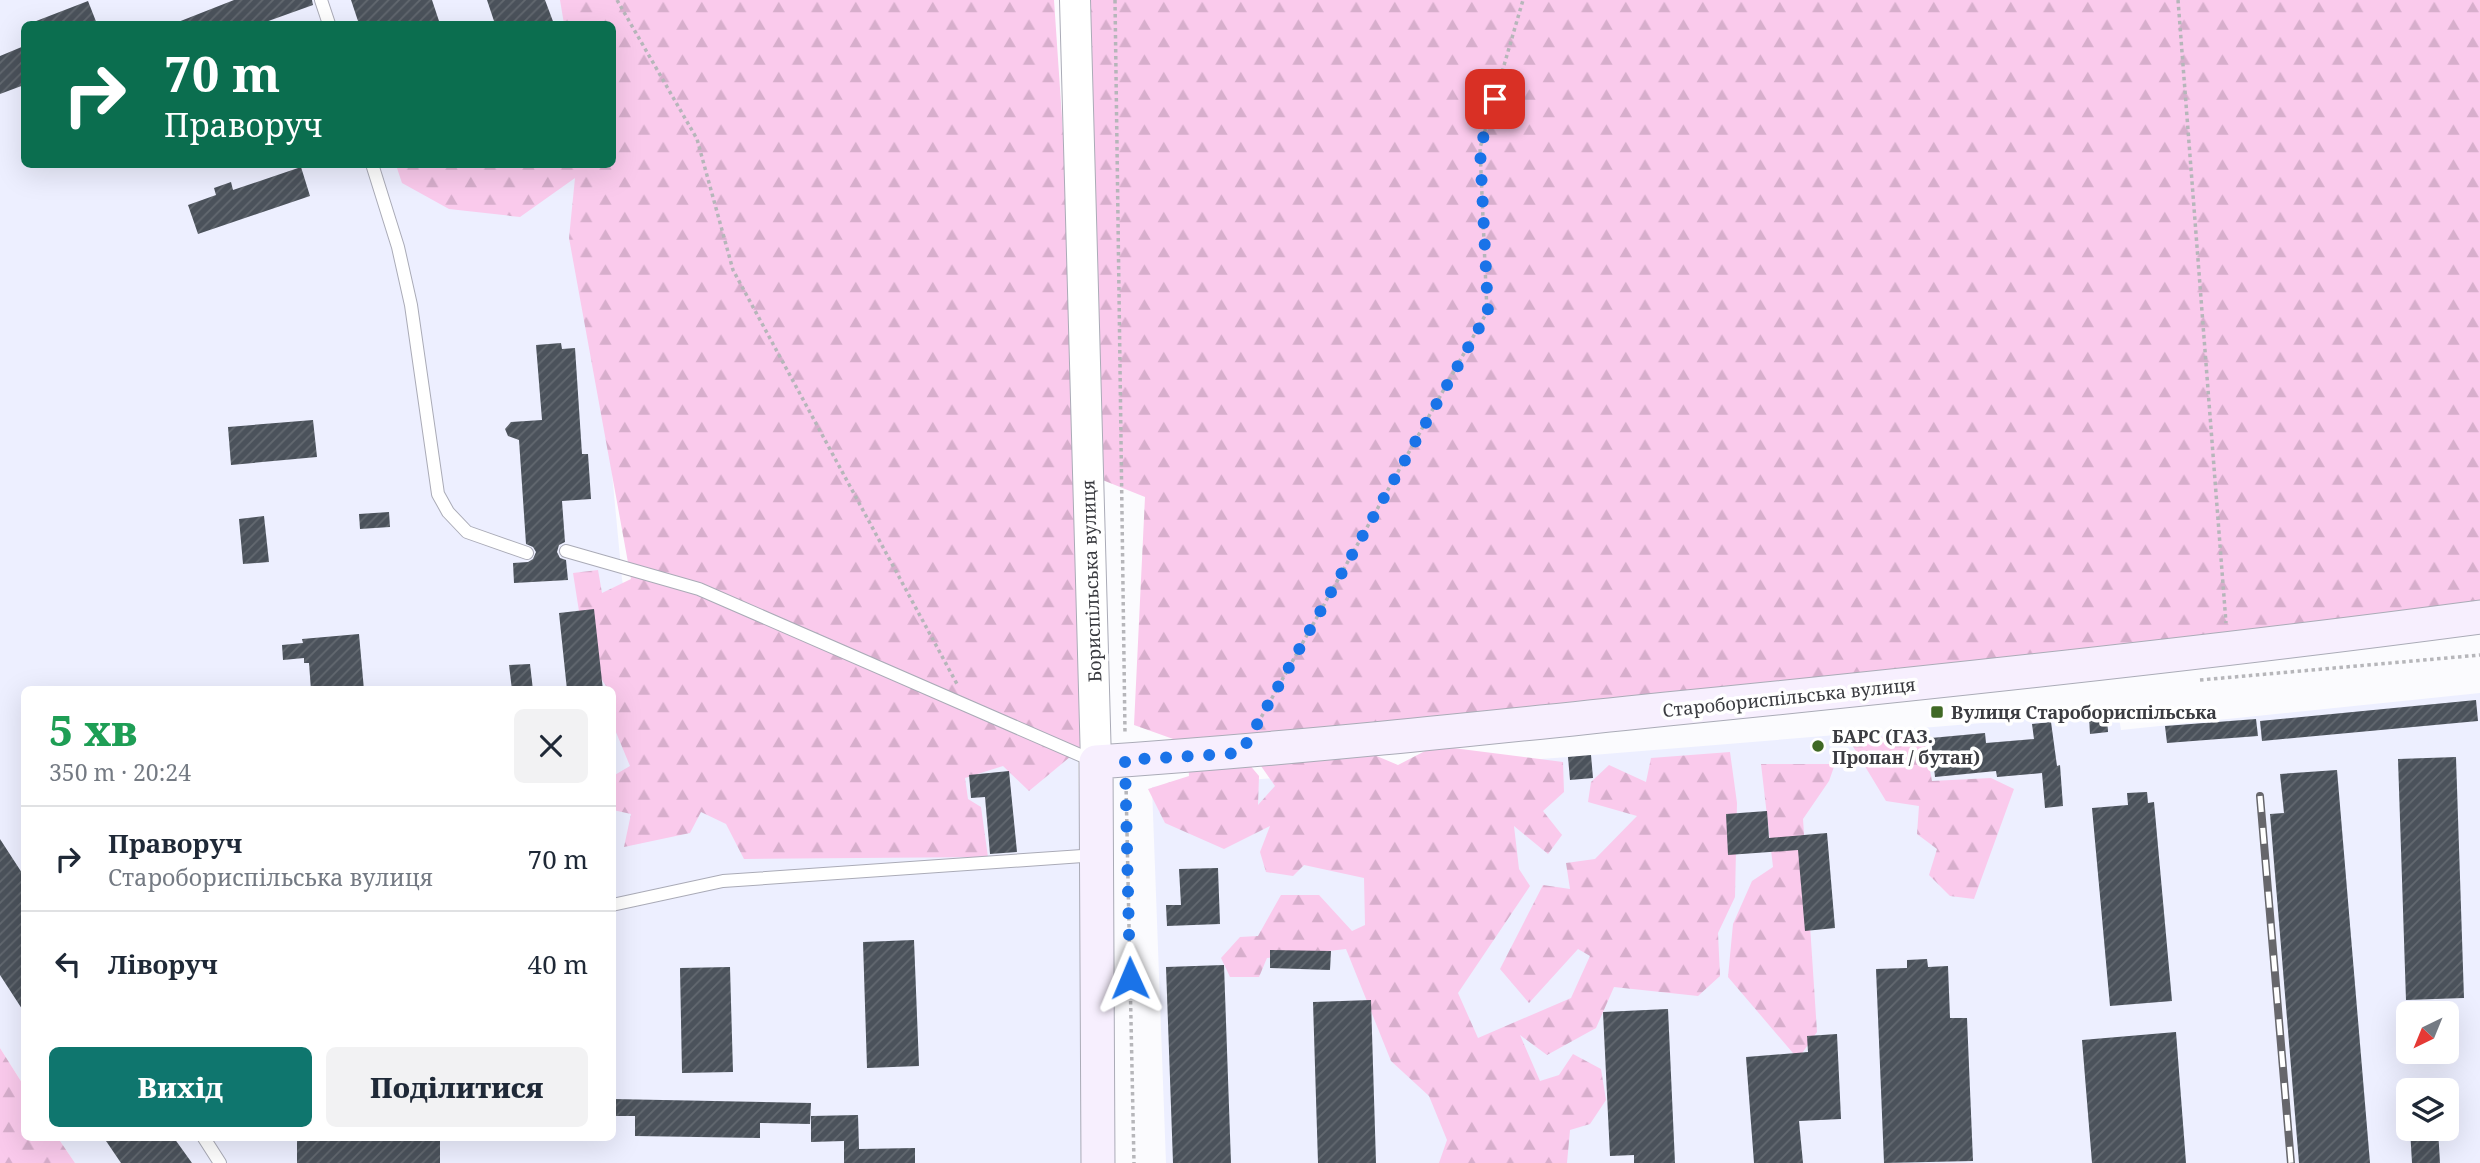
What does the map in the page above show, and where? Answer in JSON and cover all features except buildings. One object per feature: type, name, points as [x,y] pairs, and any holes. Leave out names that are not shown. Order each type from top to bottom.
[{"type":"main road","name":"Старобориспільська вулиця","points":[[1110,761],[1241,753],[2228,650],[2480,617]]},
{"type":"main road","name":"Бориспільська вулиця","points":[[1098,1163],[1097,855],[1110,761]]},
{"type":"street","name":"Бориспільська вулиця","points":[[1075,0],[1110,761]]},
{"type":"lane","points":[[321,0],[328,21]]},
{"type":"lane","points":[[373,168],[398,247],[411,305],[438,494],[448,512],[467,532],[527,553]]},
{"type":"lane","points":[[566,551],[699,589],[969,707],[1110,761]]},
{"type":"lane","points":[[616,904],[723,881],[1097,855]]},
{"type":"lane","points":[[206,1141],[220,1163]]},
{"type":"path","points":[[617,0],[697,139],[733,270],[969,707]]},
{"type":"path","points":[[1115,0],[1110,761],[1134,1163]]},
{"type":"path","points":[[1241,753],[1488,312],[1480,148],[1524,0]]},
{"type":"path","points":[[2178,0],[2228,650]]},
{"type":"shaded area","points":[[0,0],[568,0],[570,21],[21,21],[21,168],[583,168],[622,579],[660,785],[1078,757],[1085,1163],[75,1163],[60,1141],[616,1141],[616,686],[21,686],[21,1081],[0,1048]]},
{"type":"shaded area","points":[[2480,693],[2480,1163],[1166,1163],[1152,787],[1568,757],[2118,712],[2121,730]]},
{"type":"green space","points":[[560,0],[1054,0],[1077,339],[1088,742],[1029,791],[1003,766],[965,778],[968,799],[981,807],[988,857],[744,859],[726,824],[701,812],[690,833],[624,847],[631,814],[616,811],[616,774],[630,766],[616,732],[616,686],[606,686],[586,656],[573,573],[598,570],[602,593],[631,579],[569,238],[575,178],[520,217],[449,209],[402,183],[397,168],[616,168],[616,21],[564,21]]},
{"type":"green space","points":[[1066,0],[2480,0],[2480,620],[1901,677],[1176,740],[1134,725],[1145,497],[1095,477]]},
{"type":"green space","points":[[1923,733],[1932,781],[1991,778],[2014,789],[1974,899],[1950,896],[1929,875],[1937,849],[1917,834],[1919,806],[1886,801],[1849,740]]},
{"type":"green space","points":[[1453,748],[1563,762],[1564,792],[1543,811],[1562,835],[1548,854],[1514,826],[1519,869],[1530,886],[1458,993],[1478,1038],[1571,998],[1590,956],[1578,949],[1529,1003],[1500,969],[1543,885],[1570,889],[1566,863],[1595,859],[1637,816],[1588,802],[1591,782],[1609,765],[1646,782],[1651,758],[1730,752],[1737,803],[1735,897],[1718,933],[1720,976],[1698,996],[1614,987],[1596,1028],[1547,1055],[1520,1035],[1540,1081],[1559,1075],[1573,1054],[1601,1069],[1606,1100],[1590,1124],[1570,1130],[1567,1163],[1439,1163],[1447,1140],[1429,1096],[1391,1061],[1346,949],[1267,958],[1259,977],[1230,977],[1221,958],[1240,937],[1258,936],[1281,895],[1319,895],[1352,931],[1365,925],[1364,878],[1304,865],[1293,876],[1266,872],[1260,852],[1270,826],[1224,849],[1165,823],[1148,789],[1189,776],[1188,759],[1243,757],[1259,776],[1258,805],[1275,786],[1261,766],[1278,754],[1360,749],[1398,765],[1427,750]]},
{"type":"green space","points":[[1761,764],[1835,764],[1829,781],[1803,819],[1817,1032],[1798,1059],[1728,977],[1733,924],[1752,881],[1773,867]]},
{"type":"green space","points":[[0,1048],[21,1081],[21,1141],[60,1141],[75,1163],[0,1163]]},
{"type":"railway","points":[[2260,796],[2291,1163]]},
{"type":"place","name":"Вулиця Старобориспільська","points":[[1937,712]]},
{"type":"place","name":"БАРС (ГАЗ. Пропан / бутан)","points":[[1818,746]]},
{"type":"route","points":[[1130,978],[1125,760],[1241,753],[1488,312],[1480,148],[1495,99]]}]
